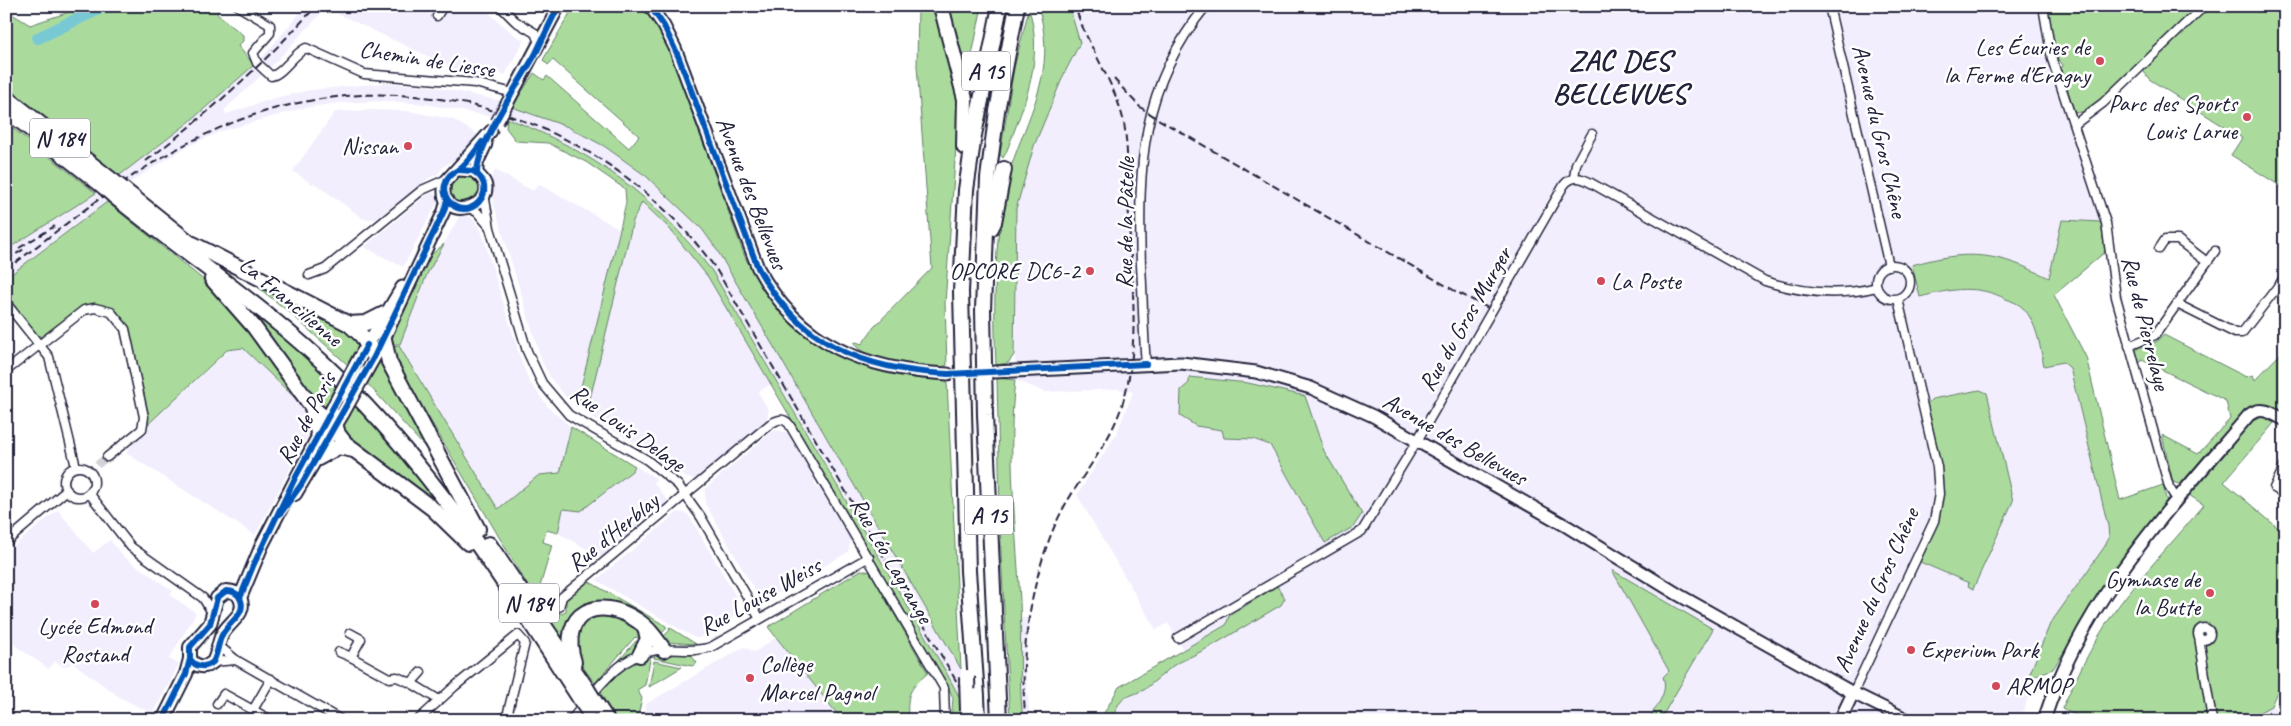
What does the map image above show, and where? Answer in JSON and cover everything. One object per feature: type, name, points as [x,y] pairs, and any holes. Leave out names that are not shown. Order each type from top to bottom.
[{"type":"highway","points":[[941,6],[965,100],[966,123],[961,185],[966,190]]},
{"type":"highway","name":"A 15","points":[[972,717],[977,696],[972,642],[961,317],[966,190],[980,100],[1000,6]]},
{"type":"highway","name":"A 15","points":[[999,720],[984,379],[983,310],[986,200],[994,131],[1017,6]]},
{"type":"highway","name":"La Francilienne","points":[[6,97],[113,188]]},
{"type":"highway","name":"La Francilienne","points":[[6,110],[289,321],[342,367],[416,447],[478,528],[579,677],[584,694]]},
{"type":"highway","points":[[986,235],[994,222],[1004,169]]},
{"type":"highway","points":[[191,249],[350,324],[362,336],[369,355],[389,362],[478,528]]},
{"type":"highway","points":[[191,249],[254,328],[312,407],[318,433]]},
{"type":"highway","name":"La Francilienne","points":[[191,249],[296,339],[357,396],[425,473],[584,694],[593,712],[607,720]]},
{"type":"highway","points":[[350,324],[366,323],[384,314]]},
{"type":"highway","points":[[312,407],[336,414],[342,441],[433,509],[495,570]]},
{"type":"highway","points":[[318,458],[338,447],[354,450]]},
{"type":"highway","points":[[579,677],[569,642],[571,630],[582,614],[596,608],[611,608],[627,614],[645,626],[664,650]]},
{"type":"highway","points":[[640,654],[648,639],[645,626]]},
{"type":"highway","points":[[972,642],[967,677],[972,717]]},
{"type":"main road","name":"Rue de Paris","points":[[280,514],[318,458],[336,414],[369,355]]},
{"type":"main road","name":"Rue de Paris","points":[[171,720],[195,677],[209,664],[224,630],[241,612],[240,598],[262,546],[280,514],[318,433],[336,414],[369,355]]},
{"type":"main road","name":"Rue de Paris","points":[[163,720],[186,674],[190,659],[190,647],[208,628],[224,593],[262,546]]},
{"type":"main road","points":[[224,593],[235,592],[240,598]]},
{"type":"main road","points":[[190,659],[194,664],[209,664]]},
{"type":"street","name":"Chemin de Liesse","points":[[238,6],[270,25],[270,33],[253,54],[257,63],[271,76],[276,75],[296,53],[306,48],[364,74],[475,83],[511,97]]},
{"type":"street","points":[[437,16],[443,6]]},
{"type":"street","points":[[476,173],[477,164],[494,127],[559,6]]},
{"type":"street","points":[[539,46],[567,6]]},
{"type":"street","name":"Avenue des Bellevues","points":[[650,6],[675,48],[750,244],[772,282],[797,311],[820,331],[866,361],[907,371],[948,374]]},
{"type":"street","name":"Rue de la Pâtelle","points":[[1146,364],[1139,195],[1145,138],[1152,106],[1164,76],[1197,18],[1206,6]]},
{"type":"street","name":"Avenue du Gros Chêne","points":[[1828,6],[1889,266]]},
{"type":"street","name":"Rue de Pierrelaye","points":[[2043,6],[2052,59],[2075,124],[2106,223],[2116,298],[2129,346],[2168,487],[2177,500]]},
{"type":"street","points":[[2075,124],[2103,103],[2204,6]]},
{"type":"street","points":[[501,7],[520,25],[535,33],[539,46]]},
{"type":"street","points":[[459,170],[494,127]]},
{"type":"street","name":"Rue du Gros Murger","points":[[1178,638],[1362,531],[1564,184],[1574,178],[1576,164],[1592,134]]},
{"type":"street","points":[[309,275],[325,269],[422,190],[447,180],[452,173],[469,169],[476,173],[483,182],[484,194]]},
{"type":"street","points":[[1574,178],[1591,182],[1765,281],[1786,288],[1813,292],[1843,293],[1876,287]]},
{"type":"street","name":"Rue de Paris","points":[[430,241],[446,196],[447,180]]},
{"type":"street","points":[[434,186],[441,188],[446,196],[465,208],[477,212],[490,228]]},
{"type":"street","name":"Rue de Paris","points":[[369,355],[430,241],[450,213],[478,203],[484,194]]},
{"type":"street","name":"Rue Louis Delage","points":[[484,194],[490,228],[528,351],[537,373],[548,392],[578,422],[648,460],[668,476],[686,496],[760,619]]},
{"type":"street","points":[[2159,250],[2165,240],[2178,240],[2208,262]]},
{"type":"street","points":[[2129,346],[2155,335],[2215,251]]},
{"type":"street","points":[[1889,266],[1904,269],[1909,280],[1907,291],[1898,299],[1883,296],[1876,287],[1878,274],[1889,266]]},
{"type":"street","name":"Rue de Paris","points":[[369,355],[384,314],[415,269]]},
{"type":"street","points":[[2177,304],[2238,334],[2242,332],[2285,278]]},
{"type":"street","name":"Avenue du Gros Chêne","points":[[1840,720],[1934,521],[1939,494],[1937,467],[1898,299]]},
{"type":"street","points":[[6,303],[52,364],[76,467]]},
{"type":"street","points":[[7,368],[40,346],[84,310],[95,308],[111,312],[125,329],[144,417],[142,429],[107,457]]},
{"type":"street","name":"Avenue des Bellevues","points":[[994,372],[1146,364],[1218,366],[1289,381],[1340,400],[1568,527],[1679,595],[1853,693],[1908,720]]},
{"type":"street","points":[[2044,720],[2061,674],[2080,635],[2105,593],[2177,500],[2249,415],[2257,410],[2265,410],[2285,420]]},
{"type":"street","name":"Rue d'Herblay","points":[[559,607],[562,597],[775,421],[783,420],[789,424]]},
{"type":"street","name":"Rue Léo Lagrange","points":[[789,424],[870,557],[944,688],[945,720]]},
{"type":"street","points":[[90,471],[97,465]]},
{"type":"street","points":[[2285,465],[2274,488],[2285,494]]},
{"type":"street","points":[[76,467],[83,467],[90,471],[94,482],[89,493],[76,496],[67,490],[65,476],[76,467]]},
{"type":"street","points":[[6,542],[67,490]]},
{"type":"street","points":[[89,493],[131,547],[203,598],[214,614]]},
{"type":"street","name":"Rue Louise Weiss","points":[[571,720],[618,667],[640,654],[664,650],[691,652],[706,648],[870,557]]},
{"type":"street","points":[[203,598],[224,593]]},
{"type":"street","points":[[350,633],[361,639],[351,657]]},
{"type":"street","points":[[418,720],[518,634],[525,642],[506,720]]},
{"type":"street","points":[[2199,637],[2212,720]]},
{"type":"street","points":[[218,645],[236,660],[341,720]]},
{"type":"street","points":[[339,652],[389,678],[398,678],[411,683],[439,700]]},
{"type":"street","points":[[209,664],[236,660]]},
{"type":"street","points":[[411,683],[421,672]]},
{"type":"street","points":[[253,710],[271,679]]},
{"type":"street","points":[[217,704],[224,694],[271,720]]},
{"type":"shaded area","points":[[306,6],[328,6],[268,70],[259,61]]},
{"type":"shaded area","points":[[344,6],[414,6],[440,20],[448,6],[481,6],[513,34],[524,40],[505,75],[490,69],[483,82],[338,14]]},
{"type":"shaded area","points":[[1069,6],[2037,6],[2046,56],[2099,212],[2105,252],[2054,295],[2086,357],[2130,546],[2050,653],[2032,687],[2020,720],[1100,720],[1119,687],[1183,650],[1168,623],[1156,630],[1077,495],[1117,433],[1133,392],[1116,389],[1045,392],[1015,380],[1016,209],[1034,146],[1064,74],[1080,43]]},
{"type":"shaded area","points":[[254,65],[263,74],[224,110],[226,114],[275,98],[310,90],[384,83],[431,86],[501,101],[493,117],[425,104],[385,101],[338,103],[303,108],[222,131],[188,146],[129,183],[120,175],[188,123]]},
{"type":"shaded area","points":[[512,107],[568,127],[604,146],[646,176],[702,229],[717,250],[961,669],[961,700],[862,525],[712,271],[688,240],[643,196],[579,150],[507,118]]},
{"type":"shaded area","points":[[407,111],[452,119],[477,134],[458,158],[444,166],[438,174],[429,178],[376,219],[364,219],[314,183],[312,184],[293,171],[335,112]]},
{"type":"shaded area","points":[[495,170],[533,191],[538,184],[620,229],[578,399],[572,393],[567,398],[551,379],[542,362],[494,205],[491,179]]},
{"type":"shaded area","points":[[96,193],[107,202],[6,278],[6,250]]},
{"type":"shaded area","points":[[433,193],[437,196],[438,201],[403,267],[364,247],[427,195]]},
{"type":"shaded area","points":[[642,202],[669,228],[708,277],[771,384],[758,392],[769,410],[766,423],[699,479],[686,478],[672,465],[592,418],[588,407],[633,220]]},
{"type":"shaded area","points":[[460,215],[471,217],[481,230],[521,361],[529,381],[548,407],[571,427],[560,473],[539,475],[498,510],[399,346],[427,274]]},
{"type":"shaded area","points":[[243,348],[295,398],[302,401],[309,433],[255,535],[126,453],[144,428],[228,351]]},
{"type":"shaded area","points":[[774,430],[787,432],[816,480],[814,482],[817,488],[820,487],[851,540],[848,552],[773,596],[755,591],[705,503],[705,489]]},
{"type":"shaded area","points":[[635,466],[656,478],[654,483],[669,502],[628,536],[628,539],[605,559],[558,533],[563,508],[632,471]]},
{"type":"shaded area","name":"Lycée Edmond Rostand","points":[[58,510],[93,553],[110,540],[124,557],[173,591],[170,595],[196,613],[169,659],[179,664],[153,714],[121,698],[73,663],[63,667],[55,661],[49,669],[6,639],[6,552]]},
{"type":"shaded area","points":[[678,512],[688,514],[738,600],[733,619],[699,638],[695,638],[596,580]]},
{"type":"shaded area","points":[[1020,618],[1030,618],[1025,663],[1030,720],[1023,720],[1020,691]]},
{"type":"shaded area","name":"Collège Marcel Pagnol","points":[[776,638],[842,720],[643,720],[646,704],[744,647],[754,652]]},
{"type":"shaded area","points":[[2271,706],[2285,712],[2285,720],[2245,720]]},
{"type":"green space","points":[[87,6],[219,6],[217,14],[243,35],[243,41],[238,46],[254,65],[188,123],[120,175],[116,174],[6,92],[6,16],[12,14],[30,25]]},
{"type":"green space","points":[[574,6],[640,6],[657,27],[671,55],[745,257],[762,286],[781,311],[803,332],[827,349],[853,362],[882,372],[913,378],[946,380],[961,669],[717,250],[702,229],[646,176],[604,146],[568,127],[512,107],[534,73],[544,80],[547,76],[629,148],[639,136],[553,60],[548,65],[543,60]]},
{"type":"green space","points":[[918,6],[933,6],[951,65],[959,103],[945,303],[947,365],[940,368],[913,367],[883,360],[869,355],[859,349],[854,343],[862,344],[874,327],[932,268],[917,66]]},
{"type":"green space","points":[[947,6],[982,6],[966,85]]},
{"type":"green space","points":[[1038,6],[1069,6],[1080,43],[1064,74],[1034,146],[1016,209],[1014,355],[1008,363],[996,365],[995,298],[999,229],[1006,181],[1041,80],[1045,45]]},
{"type":"green space","name":"Les Écuries de la Ferme d'Eragny","points":[[2045,6],[2197,6],[2088,111],[2075,113],[2061,69],[2063,65],[2057,58]]},
{"type":"green space","name":"Parc des Sports Louis Larue","points":[[2208,6],[2285,6],[2285,189],[2231,155],[2242,138],[2149,79],[2142,69]]},
{"type":"green space","points":[[1029,9],[1034,40],[1032,70],[1025,100],[1003,158],[1000,155],[1014,68]]},
{"type":"green space","points":[[507,118],[568,146],[621,179],[668,220],[712,271],[946,672],[961,700],[962,720],[951,720],[953,698],[947,684],[708,277],[669,228],[642,202],[633,221],[588,407],[578,399],[620,229],[626,202],[625,189],[586,162],[548,143],[516,141],[506,128]]},
{"type":"green space","points":[[6,123],[96,193],[6,250]]},
{"type":"green space","points":[[464,174],[475,178],[479,189],[475,200],[464,204],[453,200],[449,189],[453,178]]},
{"type":"green space","points":[[107,202],[216,290],[246,326],[302,401],[295,398],[243,348],[227,350],[144,428],[123,326],[109,314],[90,312],[65,319],[39,338],[6,302],[6,278]]},
{"type":"green space","points":[[2062,220],[2101,222],[2105,252],[2054,295],[2086,357],[2120,500],[2163,485],[2167,503],[2128,551],[2053,669],[2028,678],[2050,624],[2109,538],[2108,526],[2070,368],[2063,362],[2044,366],[2035,327],[2028,314],[2020,305],[1985,291],[1964,289],[1920,297],[1912,265],[1950,257],[1982,256],[2014,263],[2049,278]]},
{"type":"green space","points":[[444,244],[427,274],[400,344],[391,344],[394,331],[427,262],[432,254]]},
{"type":"green space","points":[[245,277],[347,327],[358,346],[349,366],[289,312]]},
{"type":"green space","points":[[246,307],[297,349],[338,387],[322,411],[281,351]]},
{"type":"green space","points":[[2164,335],[2246,377],[2253,375],[2255,380],[2285,349],[2285,416],[2263,405],[2254,404],[2250,406],[2181,485],[2173,482],[2162,435],[2198,454],[2230,419],[2226,401],[2142,360],[2139,364],[2135,352],[2138,348],[2156,342]]},
{"type":"green space","points":[[399,346],[498,509],[539,475],[560,473],[571,427],[635,466],[632,471],[581,511],[563,509],[558,533],[546,530],[543,542],[552,545],[539,590],[549,608],[562,614],[566,611],[566,598],[588,581],[666,626],[666,629],[658,637],[597,604],[566,643],[559,639],[399,367],[392,347]]},
{"type":"green space","points":[[379,359],[383,360],[430,453],[367,383]]},
{"type":"green space","points":[[1189,377],[1248,383],[1305,396],[1324,451],[1362,514],[1353,527],[1325,543],[1270,445],[1253,439],[1224,438],[1222,430],[1196,426],[1180,416],[1181,390],[1189,383]]},
{"type":"green space","points":[[997,378],[1015,380],[1012,463],[1020,601],[1023,720],[1010,720],[1001,553]]},
{"type":"green space","points":[[1980,390],[1987,393],[2013,501],[1973,589],[1968,586],[1969,583],[1920,562],[1934,530],[1942,499],[1927,404],[1932,399]]},
{"type":"green space","points":[[355,404],[417,474],[452,519],[349,440],[342,428]]},
{"type":"green space","points":[[2262,417],[2274,423],[2224,482],[2285,534],[2285,673],[2271,706],[2245,720],[2086,720],[2062,709],[2091,650],[2116,609],[2204,505],[2189,495],[2252,421]]},
{"type":"green space","points":[[861,570],[870,572],[928,673],[916,684],[910,693],[908,720],[842,720],[768,627]]},
{"type":"green space","points":[[1612,570],[1713,629],[1660,720],[1648,720],[1661,699],[1664,688],[1663,677],[1669,671]]},
{"type":"green space","points":[[1277,586],[1285,598],[1281,605],[1210,647],[1174,665],[1144,690],[1124,698],[1118,705],[1111,720],[1100,720],[1119,687],[1226,625],[1229,616]]},
{"type":"green space","points":[[606,612],[640,627],[645,640],[635,637],[595,683],[579,660],[576,648],[577,640],[583,620]]},
{"type":"green space","points":[[669,627],[696,644],[666,642],[662,638],[670,630]]},
{"type":"green space","points":[[636,641],[643,643],[636,652],[613,667]]},
{"type":"green space","points":[[655,654],[691,655],[697,663],[692,666],[654,658]]},
{"type":"green space","points":[[651,655],[645,685],[637,690],[642,698],[637,720],[616,720],[600,692],[623,670],[636,661]]},
{"type":"green space","points":[[654,661],[682,667],[649,687]]},
{"type":"waterway","points":[[38,38],[105,6]]},
{"type":"tunnel","points":[[948,374],[992,372]]},
{"type":"tunnel","points":[[97,465],[107,457]]},
{"type":"railway","points":[[146,161],[235,88],[316,6]]},
{"type":"railway","points":[[1026,720],[1024,694],[1026,637],[1037,577],[1056,523],[1068,500],[1113,428],[1129,380],[1132,357],[1133,287],[1126,135],[1120,108],[1108,78],[1086,36],[1075,6]]},
{"type":"railway","points":[[1114,79],[1140,107],[1158,119],[1455,291],[1492,310]]},
{"type":"railway","points":[[6,270],[106,194],[185,144],[213,131],[282,107],[352,96],[421,97],[489,110],[554,134],[615,169],[669,214],[716,269],[979,720]]},
{"type":"railway","points":[[19,248],[55,226]]},
{"type":"railway","points":[[6,260],[26,248]]},
{"type":"cycle path","points":[[477,173],[479,161],[491,130],[535,55],[559,6]]},
{"type":"cycle path","points":[[650,6],[664,26],[679,58],[758,268],[775,294],[793,316],[814,334],[837,348],[862,359],[889,367],[948,374],[1146,364]]},
{"type":"cycle path","points":[[459,170],[473,171],[481,179],[484,187],[483,195],[478,202],[472,207],[464,209],[455,207],[448,200],[444,191],[445,184],[450,175],[465,164],[482,142]]},
{"type":"cycle path","points":[[280,514],[301,485],[374,357],[444,211],[447,200]]},
{"type":"cycle path","points":[[240,598],[253,566],[296,476],[367,345]]},
{"type":"cycle path","points":[[226,591],[237,594],[242,604],[241,609],[222,635],[213,662],[204,666],[195,664],[190,659],[190,647],[210,624],[217,598],[226,591]]},
{"type":"cycle path","points":[[163,720],[186,674],[190,659]]},
{"type":"place","name":"Les Écuries de la Ferme d'Eragny","points":[[2100,61]]},
{"type":"place","name":"Parc des Sports Louis Larue","points":[[2247,117]]},
{"type":"place","name":"Nissan","points":[[408,146]]},
{"type":"place","name":"OPCORE DC6-2","points":[[1090,271]]},
{"type":"place","name":"La Poste","points":[[1601,281]]},
{"type":"place","name":"Gymnase de la Butte","points":[[2210,593]]},
{"type":"place","name":"Lycée Edmond Rostand","points":[[95,604]]},
{"type":"place","name":"Experium Park","points":[[1911,650]]},
{"type":"place","name":"Collège Marcel Pagnol","points":[[750,678]]},
{"type":"place","name":"ARMOP","points":[[1996,686]]},
{"type":"district","name":"ZAC DES BELLEVUES","points":[[1620,77]]}]
